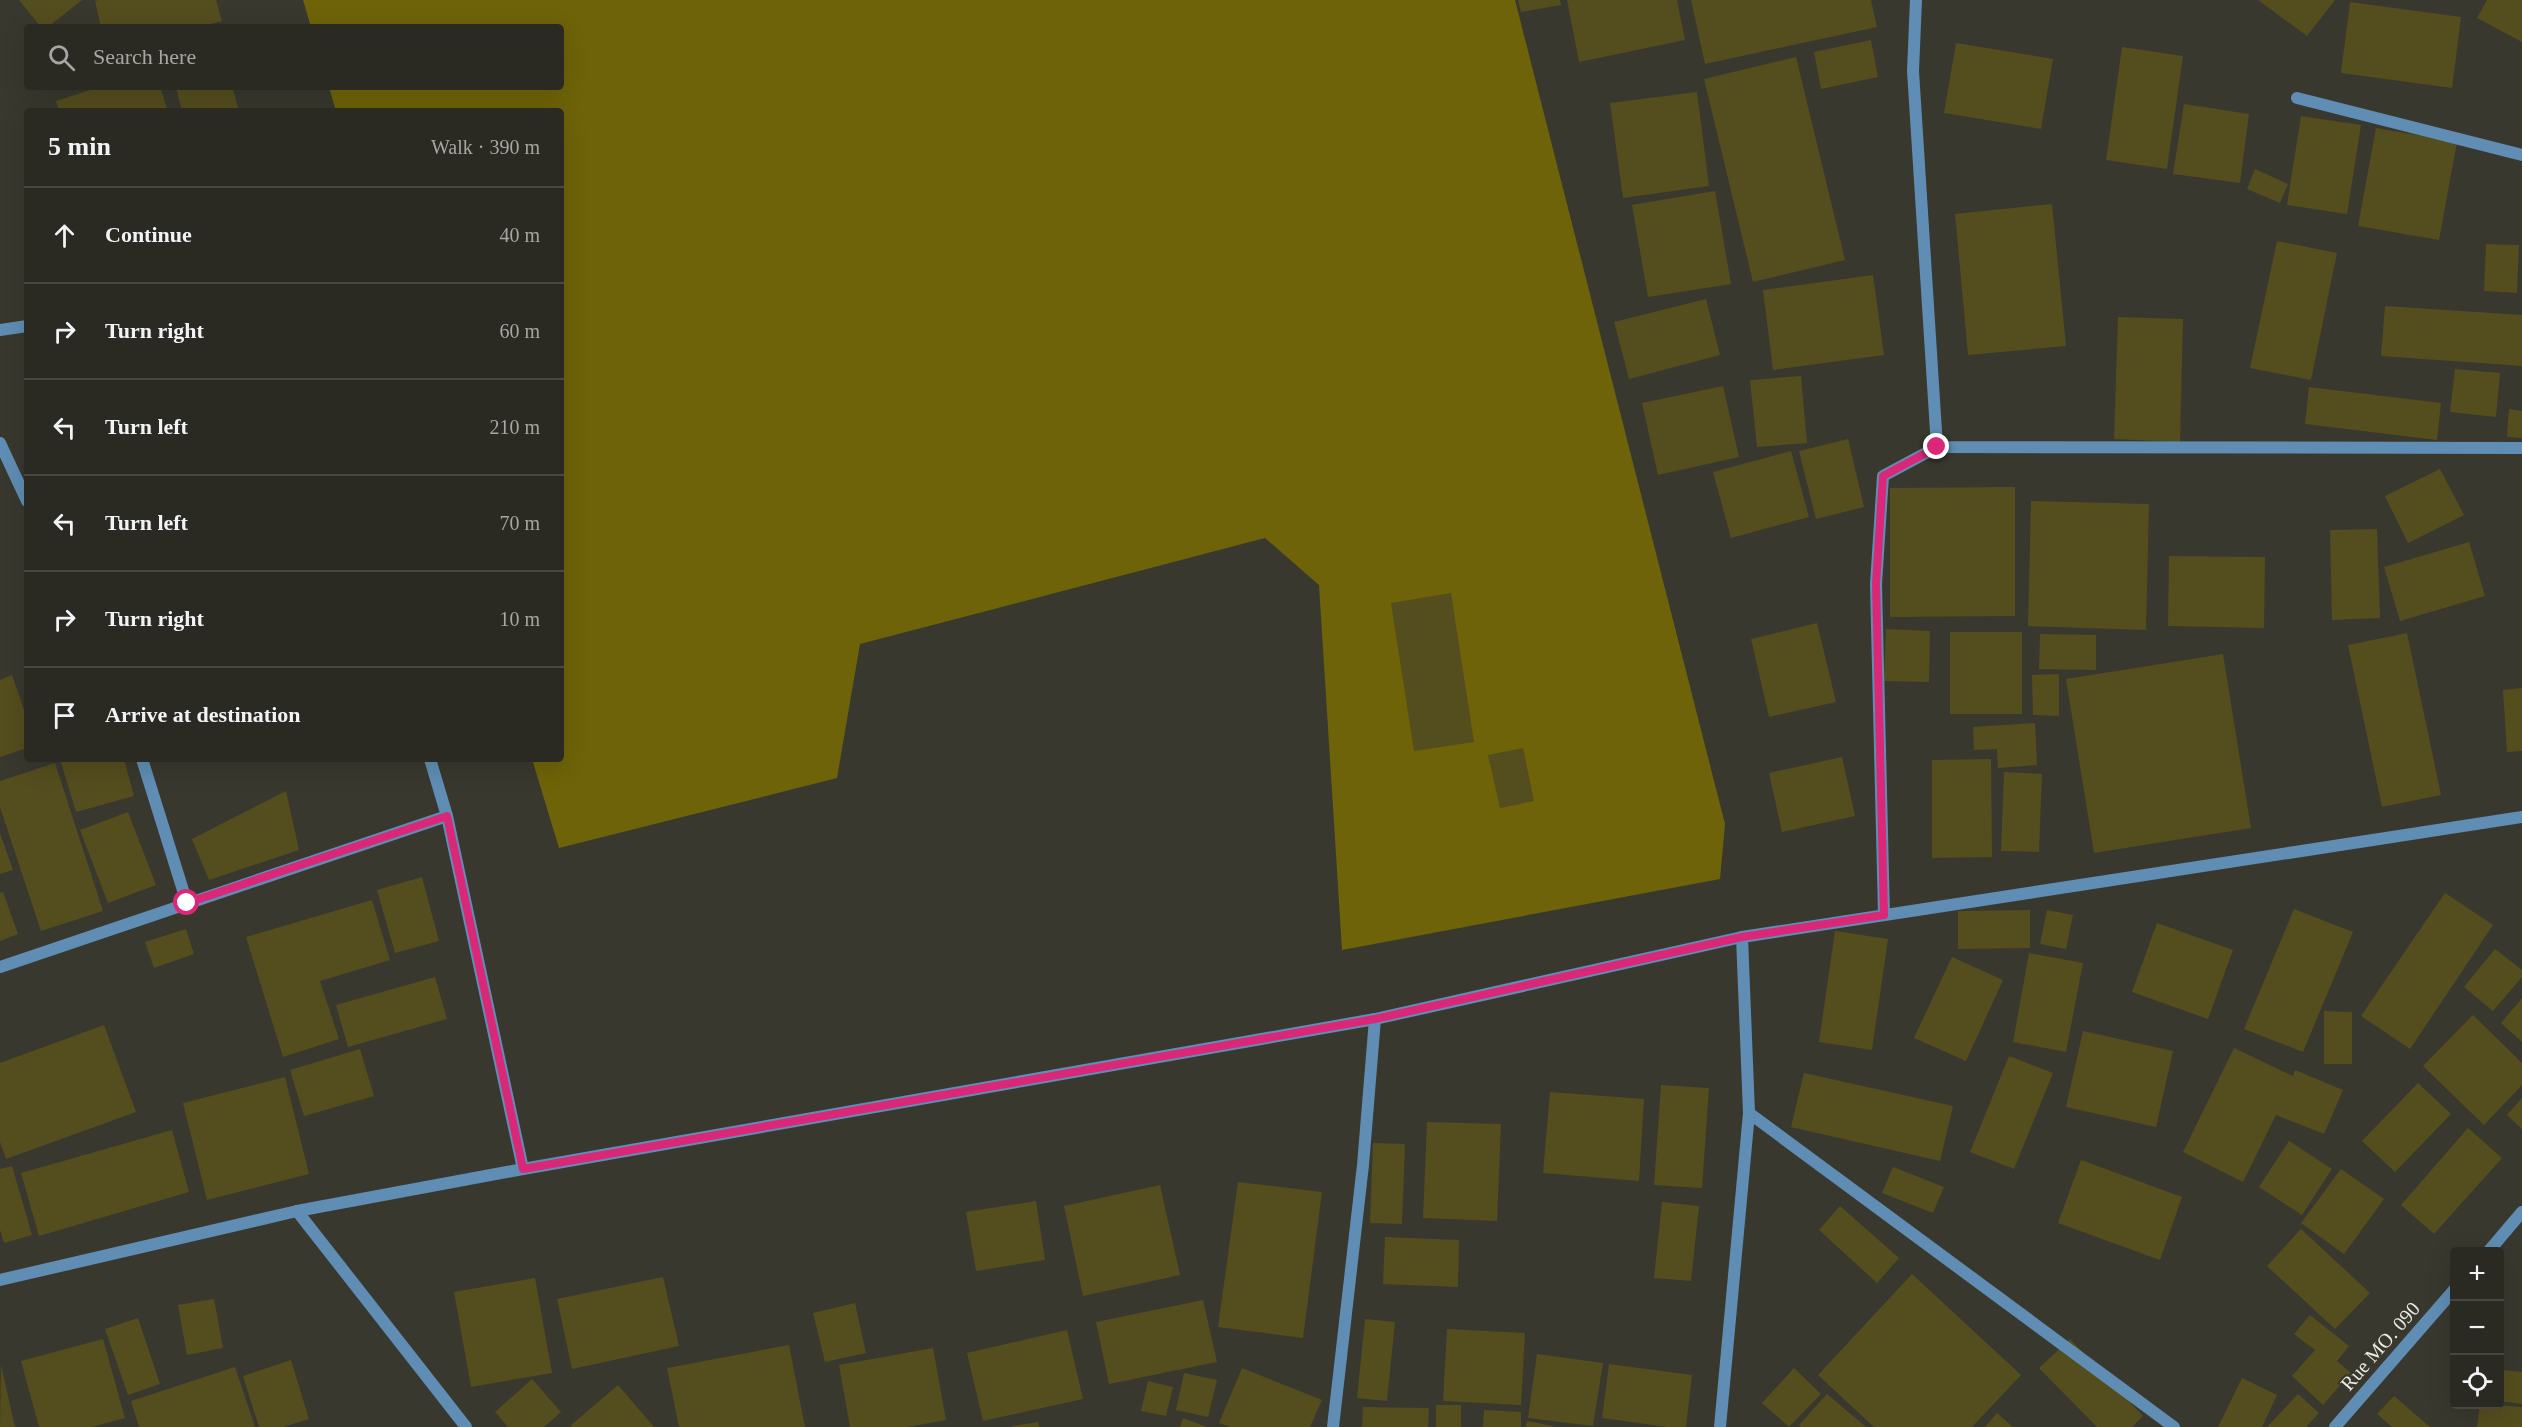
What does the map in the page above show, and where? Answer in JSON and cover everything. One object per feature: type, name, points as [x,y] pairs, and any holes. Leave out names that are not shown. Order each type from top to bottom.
[{"type":"street","points":[[1916,0],[1913,71],[1937,447]]},
{"type":"street","points":[[2297,98],[2522,155]]},
{"type":"street","points":[[0,330],[24,326]]},
{"type":"street","points":[[0,443],[24,495]]},
{"type":"street","points":[[1884,915],[1876,584],[1883,476],[1937,447],[2522,448]]},
{"type":"street","points":[[143,762],[187,903]]},
{"type":"street","points":[[431,762],[447,816],[523,1169]]},
{"type":"street","points":[[0,967],[447,816]]},
{"type":"street","points":[[0,1280],[297,1211],[1375,1019],[1742,937],[2522,817]]},
{"type":"street","points":[[1720,1427],[1749,1113],[1742,937]]},
{"type":"street","points":[[1333,1427],[1361,1177],[1375,1019]]},
{"type":"street","points":[[1749,1113],[2174,1427]]},
{"type":"street","points":[[297,1211],[466,1427]]},
{"type":"street","points":[[2491,1247],[2522,1212]]},
{"type":"street","name":"Rue MO. 090","points":[[2335,1427],[2450,1295]]},
{"type":"shaded area","points":[[303,0],[1515,0],[1725,824],[1720,879],[1342,950],[1319,585],[1265,538],[860,644],[837,778],[559,848],[533,762],[564,762],[564,108],[335,108],[330,90],[564,90],[564,24],[310,24]]},
{"type":"building","points":[[19,0],[82,0],[52,24],[39,24]]},
{"type":"building","points":[[216,0],[222,21],[210,24],[100,24],[95,1]]},
{"type":"building","points":[[1518,0],[1560,0],[1561,5],[1521,12]]},
{"type":"building","points":[[1567,0],[1677,0],[1685,40],[1579,62]]},
{"type":"building","points":[[1691,0],[1871,0],[1877,27],[1705,64]]},
{"type":"building","points":[[2258,0],[2335,0],[2307,36]]},
{"type":"building","points":[[2487,0],[2522,0],[2522,42],[2477,18]]},
{"type":"building","points":[[2350,2],[2461,17],[2452,88],[2341,73]]},
{"type":"building","points":[[1871,40],[1878,77],[1821,89],[1814,52]]},
{"type":"building","points":[[1956,43],[2053,59],[2041,129],[1944,113]]},
{"type":"building","points":[[2122,47],[2183,56],[2167,169],[2106,160]]},
{"type":"building","points":[[1796,57],[1845,260],[1753,282],[1704,79]]},
{"type":"building","points":[[91,90],[161,90],[167,108],[58,108],[56,101]]},
{"type":"building","points":[[177,90],[233,90],[238,108],[181,108]]},
{"type":"building","points":[[1697,92],[1709,186],[1623,198],[1610,103]]},
{"type":"building","points":[[2184,104],[2249,114],[2240,183],[2173,174]]},
{"type":"building","points":[[2301,116],[2361,125],[2347,214],[2287,205]]},
{"type":"building","points":[[2376,128],[2457,142],[2439,240],[2358,226]]},
{"type":"building","points":[[2255,169],[2288,184],[2280,203],[2247,189]]},
{"type":"building","points":[[1715,191],[1731,284],[1648,297],[1632,205]]},
{"type":"building","points":[[2052,204],[2066,346],[1968,355],[1955,214]]},
{"type":"building","points":[[2277,241],[2337,253],[2311,380],[2250,368]]},
{"type":"building","points":[[2486,244],[2519,245],[2517,293],[2484,291]]},
{"type":"building","points":[[1873,275],[1884,355],[1773,370],[1763,290]]},
{"type":"building","points":[[1706,299],[1720,355],[1629,379],[1614,322]]},
{"type":"building","points":[[2385,306],[2522,315],[2522,366],[2381,356]]},
{"type":"building","points":[[2118,317],[2183,319],[2180,442],[2114,439]]},
{"type":"building","points":[[2455,369],[2500,373],[2496,417],[2450,412]]},
{"type":"building","points":[[1801,376],[1807,443],[1757,447],[1750,380]]},
{"type":"building","points":[[1723,386],[1739,457],[1658,475],[1642,403]]},
{"type":"building","points":[[2309,387],[2441,403],[2437,440],[2305,424]]},
{"type":"building","points":[[2509,409],[2522,411],[2522,438],[2507,437]]},
{"type":"building","points":[[1848,439],[1864,507],[1816,519],[1799,451]]},
{"type":"building","points":[[1791,451],[1809,517],[1731,538],[1713,472]]},
{"type":"building","points":[[2440,469],[2464,515],[2408,543],[2385,496]]},
{"type":"building","points":[[2015,487],[2015,616],[1890,617],[1890,488]]},
{"type":"building","points":[[2031,501],[2149,504],[2146,630],[2028,626]]},
{"type":"building","points":[[2377,529],[2380,618],[2332,620],[2330,530]]},
{"type":"building","points":[[2469,542],[2485,596],[2400,621],[2384,567]]},
{"type":"building","points":[[2169,556],[2265,557],[2264,628],[2168,626]]},
{"type":"building","points":[[1451,593],[1474,742],[1414,751],[1391,603]]},
{"type":"building","points":[[1817,623],[1836,702],[1769,717],[1751,639]]},
{"type":"building","points":[[1886,629],[1930,631],[1929,682],[1884,681]]},
{"type":"building","points":[[1950,632],[2022,632],[2022,714],[1950,714]]},
{"type":"building","points":[[2407,633],[2441,795],[2382,807],[2348,645]]},
{"type":"building","points":[[2040,634],[2096,635],[2096,670],[2039,669]]},
{"type":"building","points":[[2223,654],[2251,828],[2094,853],[2066,679]]},
{"type":"building","points":[[2059,674],[2059,716],[2033,715],[2032,675]]},
{"type":"building","points":[[12,675],[24,710],[24,749],[0,757],[0,680]]},
{"type":"building","points":[[2522,688],[2522,751],[2507,752],[2503,690]]},
{"type":"building","points":[[2035,723],[2037,765],[1998,768],[1997,749],[1974,750],[1973,727]]},
{"type":"building","points":[[1523,748],[1534,801],[1500,808],[1488,755]]},
{"type":"building","points":[[1842,757],[1855,816],[1782,832],[1769,773]]},
{"type":"building","points":[[1991,759],[1992,857],[1932,858],[1932,760]]},
{"type":"building","points":[[61,762],[125,762],[134,796],[76,812]]},
{"type":"building","points":[[55,763],[103,911],[41,931],[0,807],[0,781]]},
{"type":"building","points":[[2004,772],[2042,774],[2039,852],[2001,851]]},
{"type":"building","points":[[286,791],[299,850],[209,880],[192,839]]},
{"type":"building","points":[[128,812],[156,885],[108,903],[80,830]]},
{"type":"building","points":[[0,833],[13,870],[0,874]]},
{"type":"building","points":[[422,877],[439,941],[395,953],[377,890]]},
{"type":"building","points":[[3,892],[18,934],[0,941],[0,893]]},
{"type":"building","points":[[2445,893],[2493,925],[2410,1049],[2361,1016]]},
{"type":"building","points":[[372,900],[390,960],[320,981],[339,1039],[283,1057],[246,937]]},
{"type":"building","points":[[2294,909],[2353,932],[2303,1052],[2244,1029]]},
{"type":"building","points":[[2030,910],[2030,948],[1958,949],[1958,911]]},
{"type":"building","points":[[2047,910],[2073,915],[2066,949],[2040,944]]},
{"type":"building","points":[[2157,923],[2233,950],[2208,1019],[2132,992]]},
{"type":"building","points":[[186,929],[194,954],[154,968],[145,942]]},
{"type":"building","points":[[1835,931],[1888,939],[1872,1050],[1819,1042]]},
{"type":"building","points":[[2495,949],[2522,970],[2522,977],[2493,1011],[2464,987]]},
{"type":"building","points":[[2029,953],[2083,963],[2066,1052],[2013,1042]]},
{"type":"building","points":[[1952,957],[2003,980],[1966,1061],[1914,1038]]},
{"type":"building","points":[[435,977],[447,1019],[348,1047],[336,1005]]},
{"type":"building","points":[[2522,998],[2522,1042],[2501,1023]]},
{"type":"building","points":[[2324,1011],[2352,1012],[2352,1064],[2324,1064]]},
{"type":"building","points":[[2473,1015],[2522,1063],[2522,1085],[2484,1125],[2423,1066]]},
{"type":"building","points":[[104,1025],[136,1112],[6,1159],[0,1142],[0,1063]]},
{"type":"building","points":[[2083,1031],[2173,1051],[2156,1127],[2066,1107]]},
{"type":"building","points":[[2234,1048],[2293,1076],[2295,1070],[2343,1090],[2324,1134],[2276,1115],[2243,1182],[2183,1152]]},
{"type":"building","points":[[360,1049],[374,1096],[304,1116],[290,1070]]},
{"type":"building","points":[[2009,1056],[2053,1073],[2014,1169],[1970,1152]]},
{"type":"building","points":[[1804,1073],[1953,1106],[1940,1161],[1791,1127]]},
{"type":"building","points":[[285,1077],[309,1174],[207,1200],[183,1103]]},
{"type":"building","points":[[2418,1083],[2451,1114],[2395,1172],[2362,1141]]},
{"type":"building","points":[[1661,1085],[1709,1088],[1702,1188],[1654,1185]]},
{"type":"building","points":[[1550,1092],[1644,1099],[1639,1181],[1543,1173]]},
{"type":"building","points":[[2522,1098],[2522,1129],[2507,1115]]},
{"type":"building","points":[[1427,1122],[1501,1124],[1497,1221],[1423,1218]]},
{"type":"building","points":[[2468,1128],[2502,1158],[2434,1234],[2401,1205]]},
{"type":"building","points":[[172,1130],[189,1192],[39,1236],[21,1173]]},
{"type":"building","points":[[2289,1141],[2332,1169],[2302,1215],[2259,1187]]},
{"type":"building","points":[[1373,1143],[1405,1144],[1402,1224],[1370,1223]]},
{"type":"building","points":[[2081,1160],[2182,1197],[2160,1260],[2058,1223]]},
{"type":"building","points":[[12,1166],[32,1235],[4,1243],[0,1230],[0,1169]]},
{"type":"building","points":[[1893,1167],[1944,1187],[1933,1213],[1882,1193]]},
{"type":"building","points":[[2341,1169],[2384,1199],[2344,1254],[2301,1223]]},
{"type":"building","points":[[1238,1182],[1322,1192],[1303,1338],[1218,1327]]},
{"type":"building","points":[[1160,1185],[1180,1275],[1083,1296],[1064,1206]]},
{"type":"building","points":[[1036,1201],[1045,1260],[976,1271],[966,1212]]},
{"type":"building","points":[[1662,1202],[1699,1206],[1691,1281],[1654,1278]]},
{"type":"building","points":[[1840,1206],[1899,1258],[1877,1283],[1819,1230]]},
{"type":"building","points":[[2301,1229],[2370,1293],[2335,1329],[2267,1266]]},
{"type":"building","points":[[1385,1237],[1459,1240],[1458,1287],[1383,1284]]},
{"type":"building","points":[[1912,1274],[2021,1375],[1972,1427],[1874,1427],[1818,1375]]},
{"type":"building","points":[[663,1277],[679,1346],[572,1369],[557,1299]]},
{"type":"building","points":[[535,1278],[552,1373],[471,1387],[454,1292]]},
{"type":"building","points":[[214,1299],[223,1348],[187,1355],[178,1305]]},
{"type":"building","points":[[1203,1300],[1217,1362],[1109,1384],[1096,1322]]},
{"type":"building","points":[[855,1303],[866,1353],[825,1362],[813,1313]]},
{"type":"building","points":[[2310,1315],[2349,1346],[2337,1361],[2351,1373],[2323,1405],[2292,1376],[2315,1350],[2294,1334]]},
{"type":"building","points":[[138,1318],[160,1384],[128,1395],[105,1329]]},
{"type":"building","points":[[1365,1319],[1395,1322],[1387,1401],[1357,1398]]},
{"type":"building","points":[[1447,1329],[1525,1333],[1521,1405],[1443,1401]]},
{"type":"building","points":[[1067,1330],[1083,1399],[983,1421],[967,1353]]},
{"type":"building","points":[[103,1339],[125,1418],[92,1427],[39,1427],[21,1361]]},
{"type":"building","points":[[2070,1339],[2143,1416],[2132,1427],[2097,1427],[2039,1368]]},
{"type":"building","points":[[789,1345],[805,1427],[679,1427],[667,1368]]},
{"type":"building","points":[[933,1348],[946,1420],[908,1427],[850,1427],[839,1365]]},
{"type":"building","points":[[1537,1354],[1603,1363],[1593,1426],[1528,1418]]},
{"type":"building","points":[[291,1360],[309,1419],[283,1427],[259,1427],[243,1376]]},
{"type":"building","points":[[1609,1364],[1692,1375],[1686,1427],[1667,1427],[1602,1418]]},
{"type":"building","points":[[1,1365],[15,1427],[0,1427]]},
{"type":"building","points":[[235,1367],[255,1427],[139,1427],[131,1401]]},
{"type":"building","points":[[1242,1368],[1322,1400],[1310,1427],[1230,1427],[1219,1423]]},
{"type":"building","points":[[1794,1368],[1821,1394],[1789,1427],[1762,1403]]},
{"type":"building","points":[[2504,1370],[2522,1372],[2522,1404],[2504,1402]]},
{"type":"building","points":[[1184,1373],[1217,1380],[1208,1417],[1176,1410]]},
{"type":"building","points":[[2242,1378],[2277,1395],[2262,1427],[2218,1427]]},
{"type":"building","points":[[532,1379],[561,1412],[544,1427],[508,1427],[495,1412]]},
{"type":"building","points":[[1148,1381],[1173,1387],[1166,1416],[1141,1411]]},
{"type":"building","points":[[618,1385],[654,1427],[570,1426]]},
{"type":"building","points":[[1827,1394],[1866,1427],[1801,1427],[1799,1425]]},
{"type":"building","points":[[2298,1394],[2319,1413],[2306,1427],[2267,1427]]},
{"type":"building","points":[[2394,1396],[2430,1427],[2392,1427],[2377,1414]]},
{"type":"building","points":[[1436,1405],[1461,1405],[1461,1427],[1436,1427]]},
{"type":"building","points":[[2504,1406],[2522,1407],[2522,1427],[2477,1427],[2479,1409],[2504,1409]]},
{"type":"building","points":[[1363,1407],[1429,1408],[1428,1427],[1362,1427]]},
{"type":"building","points":[[1484,1410],[1521,1412],[1521,1427],[1483,1427]]},
{"type":"building","points":[[1997,1413],[2013,1427],[1985,1427]]},
{"type":"building","points":[[1183,1418],[1207,1427],[1180,1427]]},
{"type":"building","points":[[1527,1421],[1553,1426],[1553,1427],[1526,1427]]},
{"type":"building","points":[[1038,1422],[1039,1427],[1013,1427],[1013,1426]]},
{"type":"route","points":[[187,903],[447,816],[523,1169],[1375,1019],[1742,937],[1884,915],[1876,584],[1883,476],[1937,447]]}]
